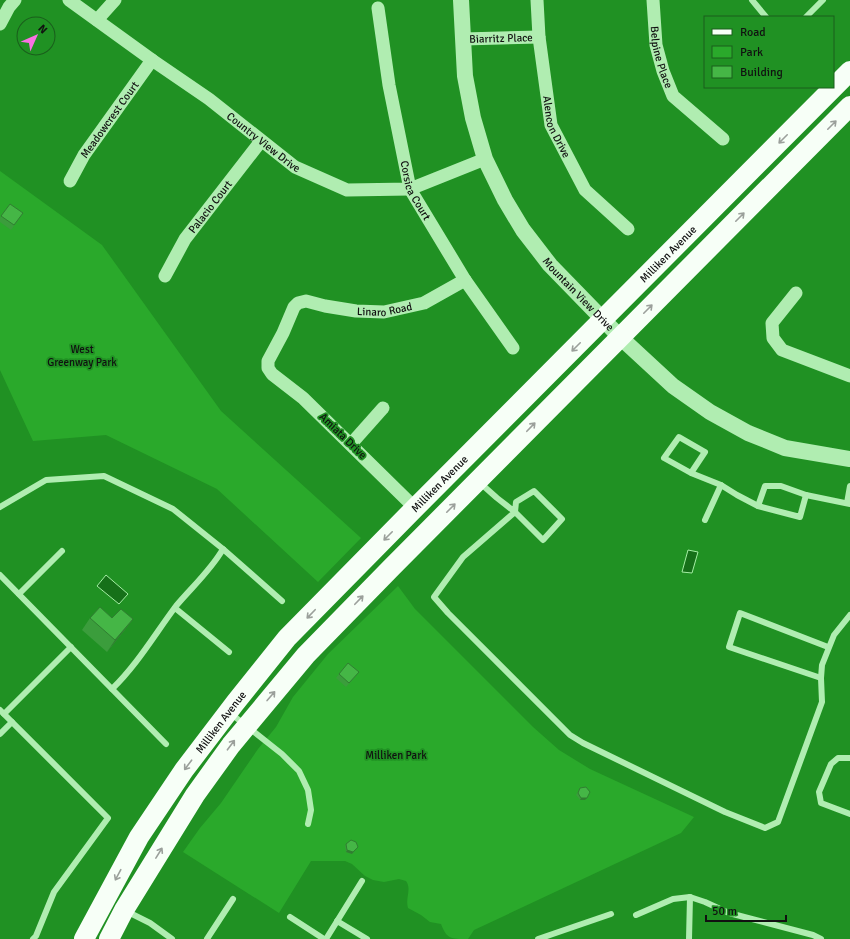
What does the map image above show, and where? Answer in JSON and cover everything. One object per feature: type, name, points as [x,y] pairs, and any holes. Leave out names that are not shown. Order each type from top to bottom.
[{"type":"main road","name":"Milliken Avenue","points":[[834,87],[850,71]]},
{"type":"main road","name":"Milliken Avenue","points":[[84,939],[139,837],[184,770],[287,638],[833,88]]},
{"type":"main road","name":"Milliken Avenue","points":[[109,939],[124,910],[195,795],[246,726],[306,655],[620,336],[850,106]]},
{"type":"street","points":[[0,24],[9,7],[15,0]]},
{"type":"street","name":"Country View Drive","points":[[69,0],[209,99],[295,167],[347,190],[410,189],[485,159]]},
{"type":"street","points":[[97,20],[115,0]]},
{"type":"street","name":"Mountain View Drive","points":[[461,0],[465,76],[472,118],[485,159],[505,200],[523,230],[550,265],[620,336],[673,386],[710,412],[748,433],[785,448],[850,459]]},
{"type":"street","name":"Alencon Drive","points":[[537,0],[539,36],[551,125],[584,190],[628,230]]},
{"type":"street","name":"Belpine Place","points":[[653,0],[656,45],[663,71],[673,96],[723,139]]},
{"type":"street","name":"Corsica Court","points":[[378,8],[389,85],[410,189],[465,280],[513,348]]},
{"type":"street","name":"Biarritz Place","points":[[463,39],[539,36]]},
{"type":"street","name":"Meadowcrest Court","points":[[70,181],[84,155],[152,60]]},
{"type":"street","name":"Palacio Court","points":[[165,276],[185,239],[261,141]]},
{"type":"street","name":"Linaro Road","points":[[268,368],[268,361],[283,333],[294,307],[298,302],[306,301],[356,311],[384,312],[424,303],[465,280]]},
{"type":"street","points":[[796,293],[772,323],[773,338],[782,350],[850,376]]},
{"type":"street","name":"Amiata Drive","points":[[268,368],[272,374],[303,398],[415,508]]},
{"type":"street","points":[[351,444],[383,408]]},
{"type":"lane","points":[[752,0],[765,16]]},
{"type":"lane","points":[[807,16],[823,0]]},
{"type":"lane","points":[[691,473],[705,452],[679,436],[664,458],[691,473],[721,485],[758,506],[800,517],[806,495]]},
{"type":"lane","points":[[0,508],[46,480],[104,476],[173,509],[223,549],[282,601]]},
{"type":"lane","points":[[478,481],[515,512],[543,540],[562,519],[534,491],[516,502],[515,512],[463,557],[434,597],[448,613],[570,735],[582,743],[725,812],[765,828],[778,822],[822,702],[822,665],[828,647],[834,635],[850,615]]},
{"type":"lane","points":[[705,520],[721,485]]},
{"type":"lane","points":[[758,506],[765,486],[781,486],[806,495],[848,504],[850,486]]},
{"type":"lane","points":[[112,689],[125,676],[175,608],[217,560],[223,549]]},
{"type":"lane","points":[[19,594],[62,552]]},
{"type":"lane","points":[[0,575],[166,744]]},
{"type":"lane","points":[[175,608],[229,652]]},
{"type":"lane","points":[[821,678],[729,647],[740,614],[828,647]]},
{"type":"lane","points":[[33,939],[36,936],[54,892],[108,818],[2,712],[71,648]]},
{"type":"lane","points":[[228,712],[282,754],[299,772],[308,790],[310,810],[308,824]]},
{"type":"lane","points":[[0,734],[12,722]]},
{"type":"lane","points":[[850,758],[838,758],[831,764],[819,792],[822,803],[850,814]]},
{"type":"lane","points":[[290,917],[325,939],[362,881]]},
{"type":"lane","points":[[689,939],[690,897]]},
{"type":"lane","points":[[636,915],[673,899],[690,897],[730,913],[813,935],[821,939]]},
{"type":"lane","points":[[208,939],[233,899]]},
{"type":"lane","points":[[124,910],[150,923],[172,939]]},
{"type":"lane","points":[[538,939],[611,914]]},
{"type":"lane","points":[[337,921],[367,939]]},
{"type":"green space","name":"West Greenway Park","points":[[0,171],[102,245],[221,411],[361,538],[318,582],[217,489],[106,435],[33,441],[0,370]]},
{"type":"green space","name":"Milliken Park","points":[[398,586],[415,609],[533,727],[559,750],[590,769],[694,817],[681,833],[474,930],[468,939],[457,939],[450,937],[445,933],[441,924],[430,922],[408,908],[408,884],[406,881],[399,879],[384,882],[373,880],[365,876],[352,864],[345,861],[311,861],[279,913],[183,852],[200,828],[221,803],[258,749],[276,727],[293,697],[328,654]]},
{"type":"shaded area","points":[[688,550],[698,552],[692,573],[682,572]]},
{"type":"shaded area","points":[[106,575],[128,594],[119,604],[97,586]]},
{"type":"building","points":[[10,204],[23,213],[14,225],[1,216]]},
{"type":"building","points":[[100,607],[112,618],[121,609],[133,619],[115,640],[90,618]]},
{"type":"building","points":[[348,663],[359,672],[349,683],[339,674]]},
{"type":"building","points":[[586,787],[590,792],[587,798],[581,798],[578,793],[580,788]]},
{"type":"building","points":[[351,840],[356,842],[358,847],[353,852],[347,850],[346,844]]}]
